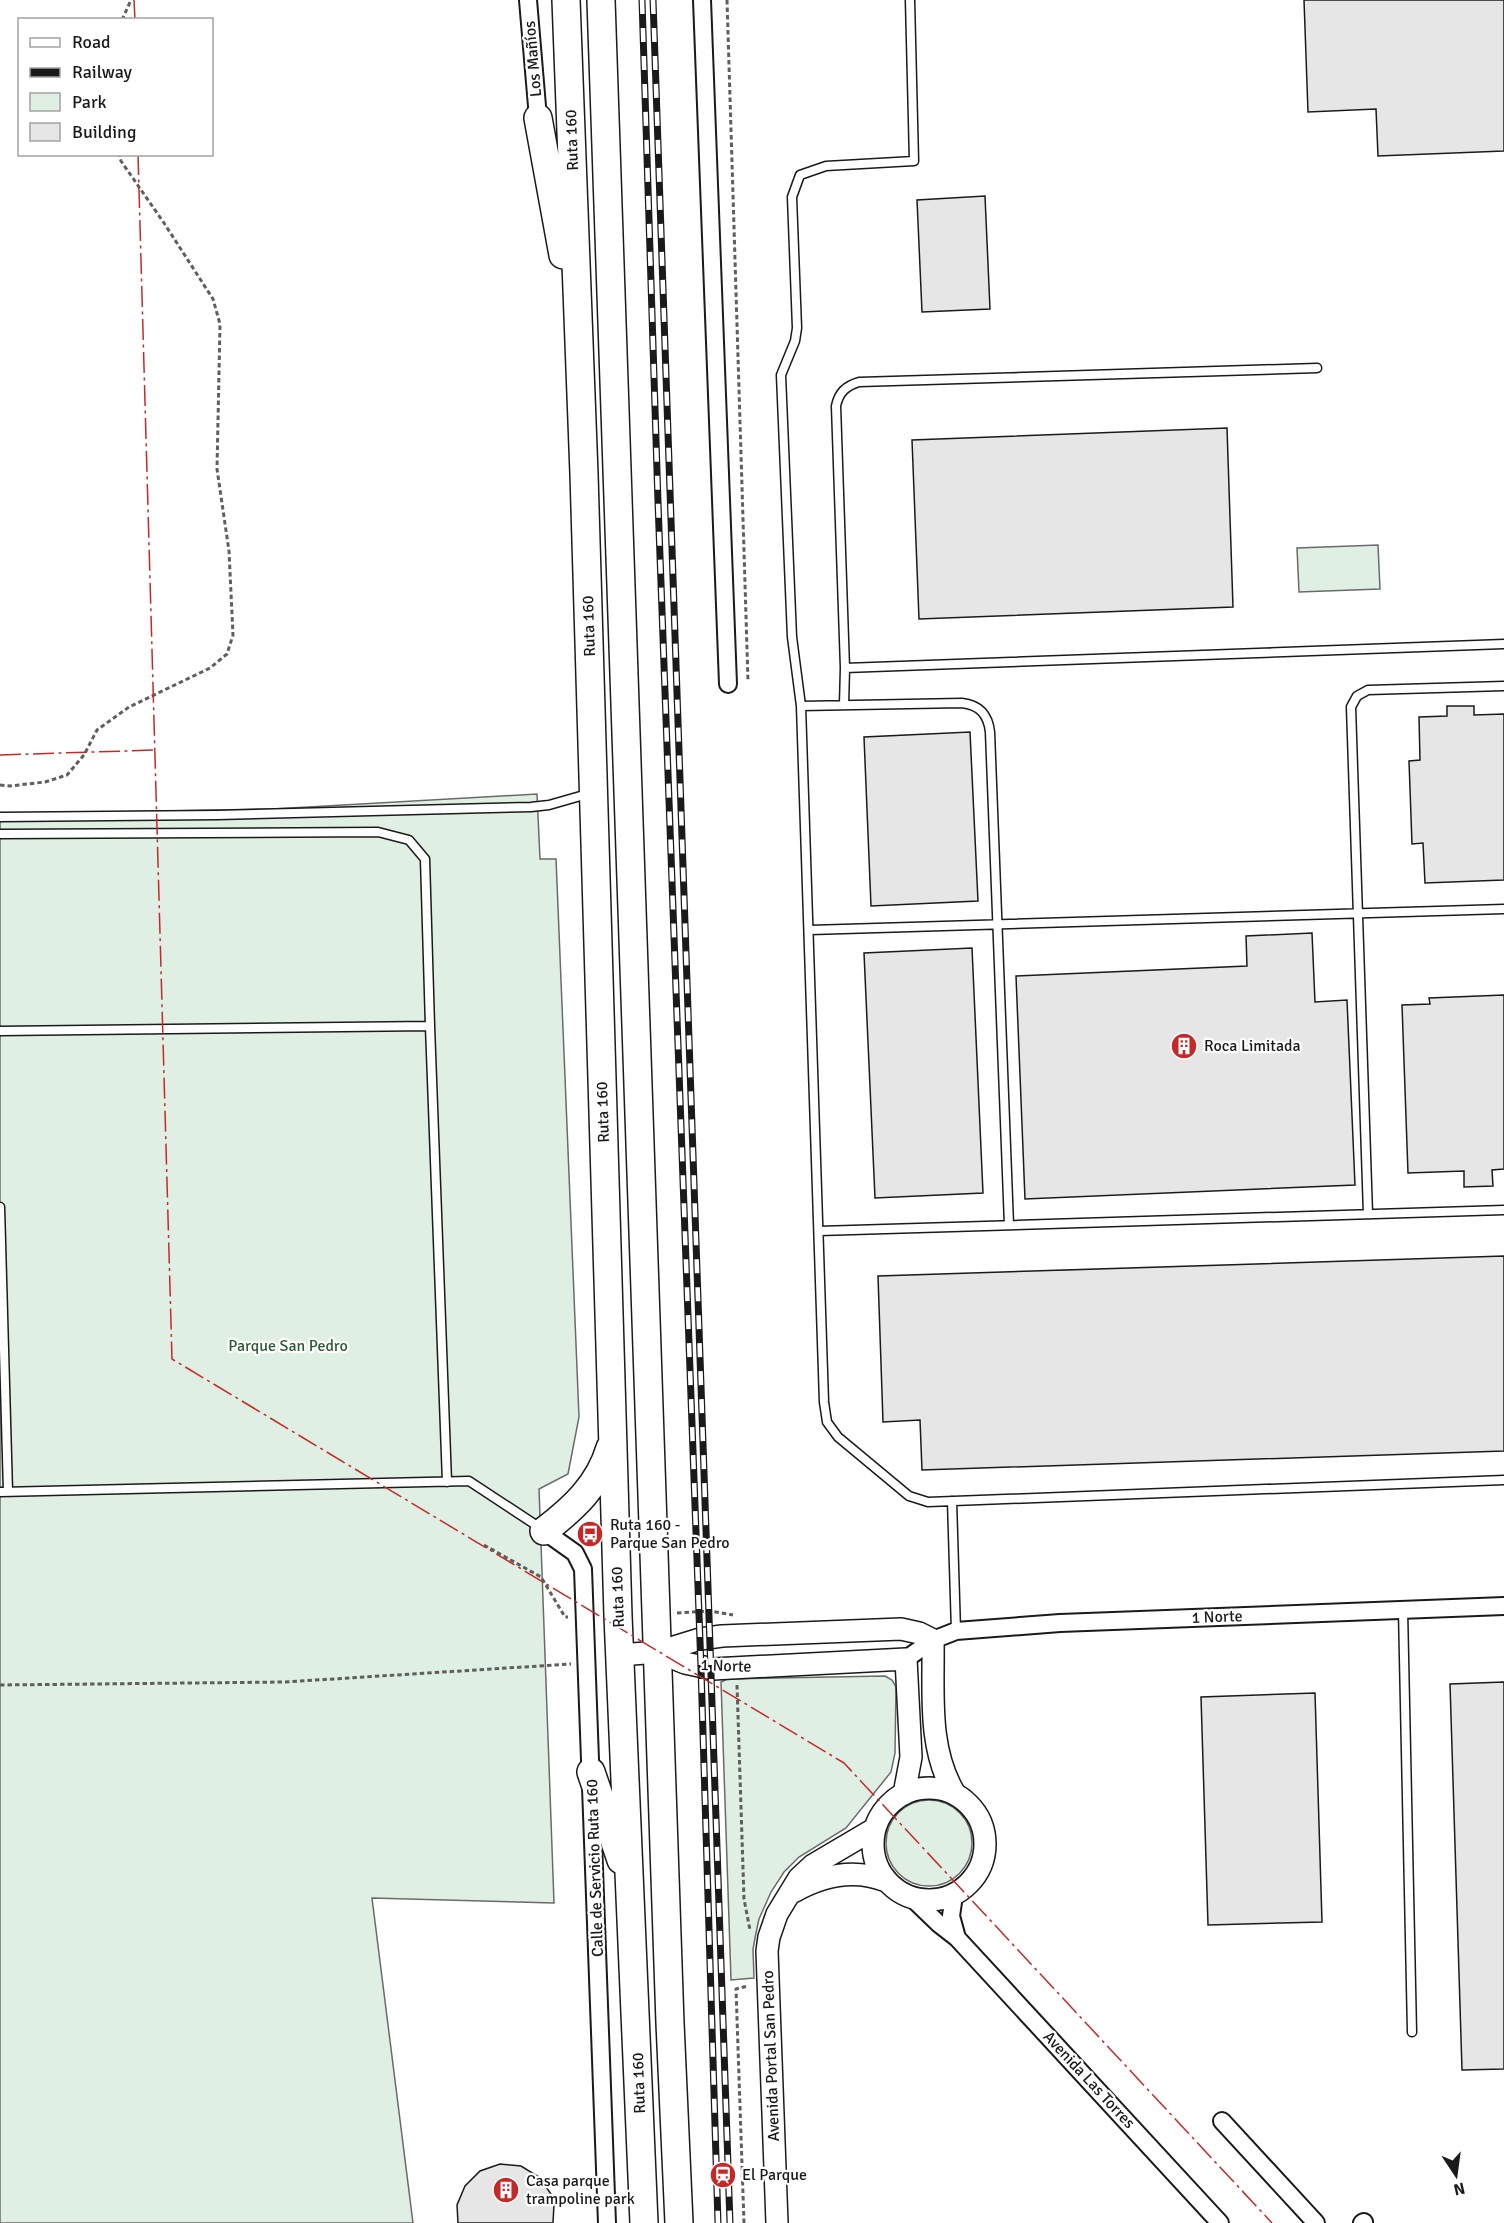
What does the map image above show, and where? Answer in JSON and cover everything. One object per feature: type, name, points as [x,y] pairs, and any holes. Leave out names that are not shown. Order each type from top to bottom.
[{"type":"highway","name":"Ruta 160","points":[[566,0],[579,323],[612,1438],[644,2223]]},
{"type":"highway","name":"Ruta 160","points":[[601,0],[669,2012],[679,2223]]},
{"type":"highway","points":[[538,118],[550,189],[579,323]]},
{"type":"highway","points":[[544,1531],[581,1501],[590,1490],[605,1463],[612,1438]]},
{"type":"highway","points":[[591,1772],[632,1893]]},
{"type":"street","name":"Los Mañíos","points":[[528,0],[538,118]]},
{"type":"street","points":[[702,0],[728,684]]},
{"type":"street","name":"Calle de Servicio Ruta 160","points":[[544,1531],[568,1547],[583,1569],[608,2223]]},
{"type":"street","name":"1 Norte","points":[[658,1652],[701,1668],[737,1669],[906,1659],[933,1640],[956,1631],[1060,1623],[1504,1606]]},
{"type":"street","name":"1 Norte","points":[[620,1654],[658,1652],[700,1639],[736,1635],[901,1629],[919,1633],[933,1640]]},
{"type":"street","points":[[933,1640],[938,1753],[948,1782],[955,1794]]},
{"type":"street","points":[[904,1794],[911,1757],[906,1659]]},
{"type":"street","points":[[790,1894],[805,1885],[836,1875],[859,1874],[886,1881],[911,1898],[933,1900],[954,1895],[973,1879],[984,1857],[986,1845],[984,1832],[977,1815],[965,1801],[955,1794],[930,1788],[904,1794],[885,1808],[874,1829],[873,1851],[875,1862],[886,1881]]},
{"type":"street","name":"Avenida Portal San Pedro","points":[[777,2223],[768,1981],[769,1937],[777,1914],[799,1878],[813,1865],[874,1829]]},
{"type":"street","points":[[954,1895],[951,1916],[957,1938]]},
{"type":"street","name":"Avenida Las Torres","points":[[911,1898],[957,1938],[1220,2223]]},
{"type":"street","points":[[1222,2121],[1316,2223]]},
{"type":"lane","points":[[910,0],[914,161],[826,166],[800,175],[792,197],[795,341],[781,375],[792,637],[801,706],[824,1402],[827,1422],[838,1437],[909,1496],[928,1502],[1504,1480]]},
{"type":"lane","points":[[844,705],[845,668],[836,406],[841,393],[846,388],[859,382],[1317,368]]},
{"type":"lane","points":[[845,668],[1504,644]]},
{"type":"lane","points":[[1368,1214],[1350,713],[1353,701],[1362,692],[1368,690],[1504,686]]},
{"type":"lane","points":[[801,706],[962,703],[970,704],[984,713],[990,732],[1009,1225]]},
{"type":"lane","points":[[0,817],[531,807],[549,806],[594,792]]},
{"type":"lane","points":[[0,834],[378,832],[409,840],[425,859],[447,1482]]},
{"type":"lane","points":[[810,930],[1504,909]]},
{"type":"lane","points":[[0,1031],[430,1026]]},
{"type":"lane","points":[[0,1207],[4,1492],[469,1481],[544,1531]]},
{"type":"lane","points":[[819,1231],[1504,1210]]},
{"type":"lane","points":[[952,1502],[956,1631]]},
{"type":"lane","points":[[1403,1610],[1412,2032]]},
{"type":"path","points":[[123,18],[131,0]]},
{"type":"path","points":[[727,0],[748,681]]},
{"type":"path","points":[[0,785],[45,782],[67,775],[84,755],[97,730],[129,707],[210,668],[227,654],[233,635],[229,551],[217,469],[220,324],[213,299],[120,156]]},
{"type":"path","points":[[484,1545],[541,1577],[565,1617],[585,1617]]},
{"type":"path","points":[[657,1614],[710,1611],[735,1615],[736,1635]]},
{"type":"path","points":[[0,1685],[285,1682],[574,1663],[586,1665]]},
{"type":"path","points":[[737,1669],[744,1899],[752,1935]]},
{"type":"path","points":[[744,2223],[736,1989],[768,1981]]},
{"type":"green space","points":[[1378,545],[1380,589],[1299,592],[1297,548]]},
{"type":"green space","name":"Parque San Pedro","points":[[537,794],[540,859],[556,859],[579,1417],[568,1474],[539,1489],[554,1903],[372,1898],[413,2223],[0,2223],[0,814],[273,809]]},
{"type":"green space","points":[[885,1676],[892,1680],[896,1687],[895,1753],[891,1772],[846,1828],[799,1857],[784,1872],[771,1892],[759,1919],[753,1949],[754,1978],[731,1980],[721,1682],[727,1679]]},
{"type":"green space","points":[[929,1800],[953,1807],[965,1819],[972,1843],[965,1867],[953,1879],[929,1886],[905,1879],[893,1867],[886,1843],[893,1819],[905,1807]]},
{"type":"building","points":[[1304,0],[1504,0],[1504,151],[1378,156],[1376,109],[1308,112]]},
{"type":"building","points":[[985,196],[990,309],[922,312],[917,200]]},
{"type":"building","points":[[1227,428],[1233,607],[919,619],[912,440]]},
{"type":"building","points":[[1447,706],[1474,706],[1474,715],[1504,714],[1504,880],[1425,883],[1423,843],[1412,844],[1409,761],[1420,760],[1419,717],[1447,716]]},
{"type":"building","points":[[970,732],[978,901],[871,906],[864,737]]},
{"type":"building","name":"Roca Limitada","points":[[1312,933],[1315,1002],[1347,1000],[1355,1185],[1025,1199],[1016,976],[1247,966],[1246,936]]},
{"type":"building","points":[[972,948],[983,1193],[875,1198],[864,953]]},
{"type":"building","points":[[1504,995],[1504,1169],[1492,1170],[1493,1186],[1464,1187],[1464,1171],[1408,1173],[1402,1005],[1430,1004],[1429,998]]},
{"type":"building","points":[[1504,1256],[1504,1451],[922,1470],[920,1420],[883,1422],[878,1276]]},
{"type":"building","points":[[1504,1682],[1504,2069],[1462,2070],[1450,1684]]},
{"type":"building","points":[[1315,1693],[1322,1922],[1208,1925],[1201,1697]]},
{"type":"building","name":"Casa parque trampoline park","points":[[500,2164],[521,2166],[539,2177],[551,2194],[554,2204],[553,2223],[458,2223],[457,2205],[465,2186],[480,2171]]},
{"type":"railway","points":[[642,0],[701,1668],[718,2223]]},
{"type":"railway","points":[[653,0],[730,2223]]},
{"type":"power","points":[[134,0],[135,18]]},
{"type":"power","points":[[138,156],[172,1359],[844,1763],[1272,2223]]},
{"type":"power","points":[[0,755],[155,750]]},
{"type":"place","name":"Roca Limitada","points":[[1184,1046]]},
{"type":"place","name":"Ruta 160 - Parque San Pedro","points":[[590,1534]]},
{"type":"place","name":"El Parque","points":[[723,2175]]},
{"type":"place","name":"Casa parque trampoline park","points":[[506,2190]]}]
